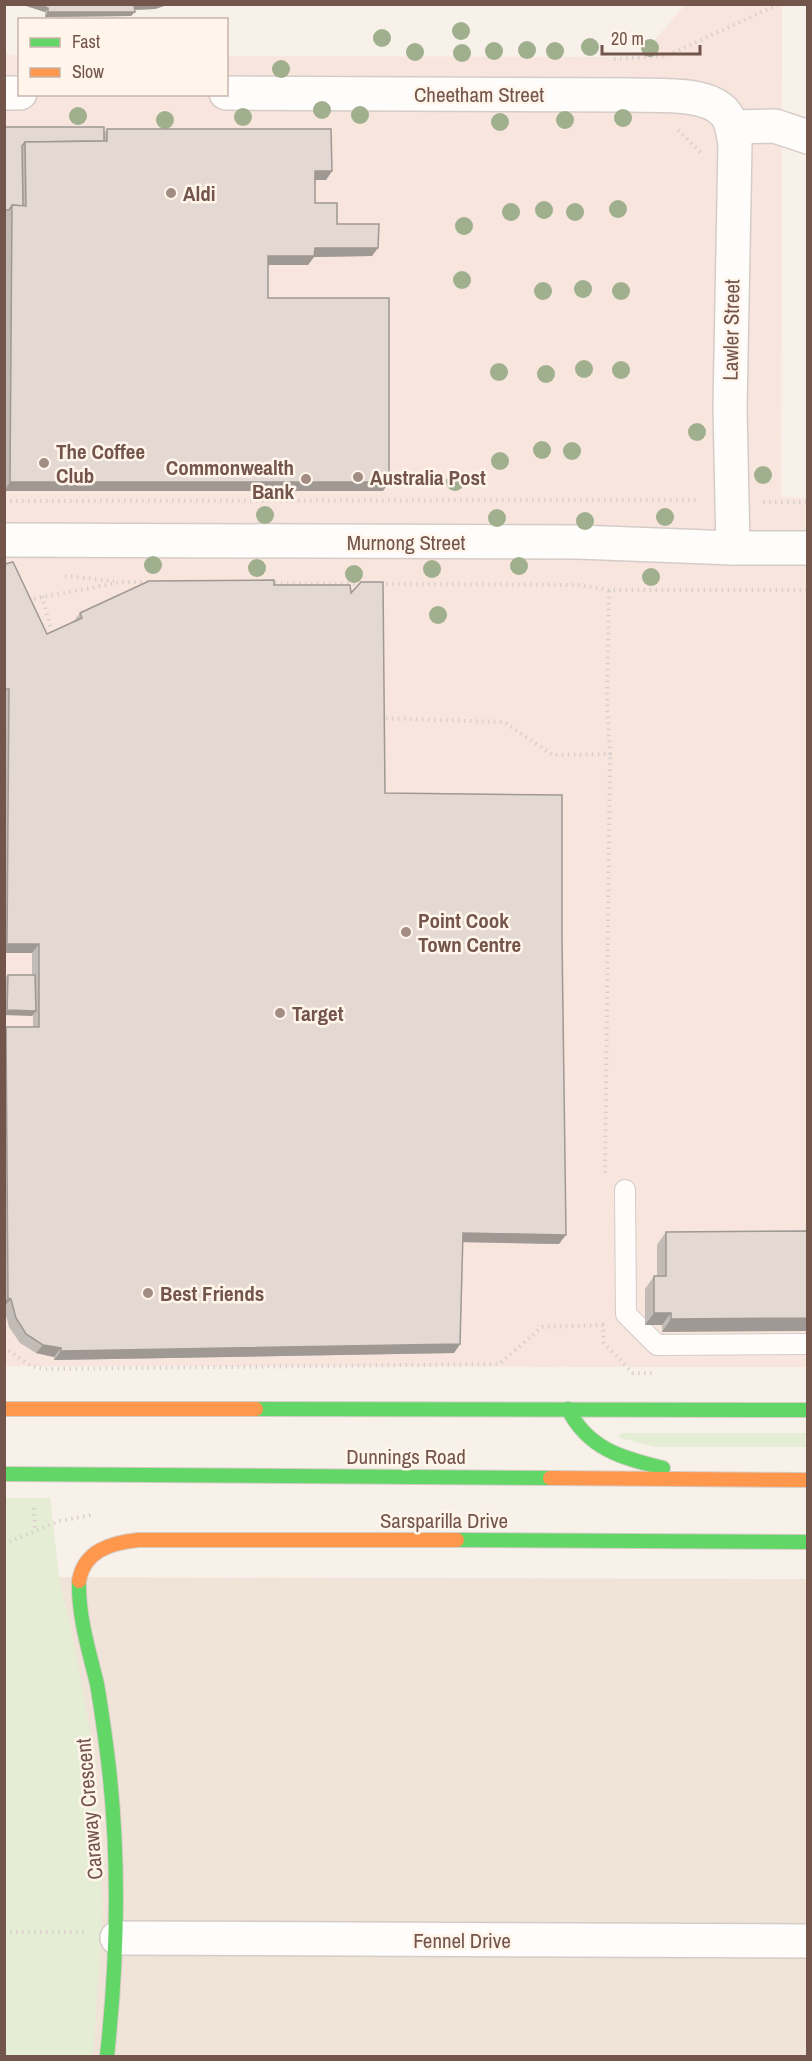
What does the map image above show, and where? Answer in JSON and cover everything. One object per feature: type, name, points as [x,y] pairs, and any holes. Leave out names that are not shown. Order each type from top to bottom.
[{"type":"main road","points":[[4,1408],[807,1410]]},
{"type":"main road","points":[[568,1409],[573,1422],[606,1450],[642,1463],[709,1479]]},
{"type":"main road","name":"Dunnings Road","points":[[4,1474],[807,1480]]},
{"type":"main road","name":"Sarsparilla Drive","points":[[87,1561],[104,1548],[117,1542],[147,1539],[807,1542]]},
{"type":"main road","name":"Caraway Crescent","points":[[87,1561],[81,1571],[79,1590],[99,1697],[111,1779],[116,1864],[117,1938],[107,2056]]},
{"type":"street","name":"Cheetham Street","points":[[228,93],[682,97],[702,99],[717,104],[729,121]]},
{"type":"street","points":[[729,121],[775,126],[807,137]]},
{"type":"street","name":"Lawler Street","points":[[729,121],[735,144],[730,408],[733,548]]},
{"type":"street","name":"Murnong Street","points":[[4,540],[578,542],[733,548],[807,548]]},
{"type":"street","name":"Fennel Drive","points":[[117,1938],[807,1941]]},
{"type":"lane","points":[[625,1190],[626,1314],[657,1345],[807,1344]]},
{"type":"path","points":[[605,59],[666,56],[779,4]]},
{"type":"path","points":[[669,129],[679,130],[708,159]]},
{"type":"path","points":[[4,501],[700,500],[700,489]]},
{"type":"path","points":[[732,502],[807,502]]},
{"type":"path","points":[[23,602],[42,596],[121,582],[156,582]]},
{"type":"path","points":[[262,583],[368,584]]},
{"type":"path","points":[[309,584],[309,594]]},
{"type":"path","points":[[380,584],[578,585],[609,590],[807,590]]},
{"type":"path","points":[[605,1179],[610,754],[609,590]]},
{"type":"path","points":[[42,596],[54,637]]},
{"type":"path","points":[[377,718],[504,722],[553,755],[610,754]]},
{"type":"path","points":[[603,1314],[604,1343],[633,1373],[656,1373]]},
{"type":"path","points":[[4,1347],[31,1366],[44,1369],[499,1364],[542,1327],[603,1325]]},
{"type":"path","points":[[4,1932],[103,1932],[117,1938]]},
{"type":"shaded area","name":"Point Cook Town Centre","points":[[685,5],[782,5],[781,497],[808,498],[807,1367],[5,1366],[4,50],[10,55],[18,55],[18,96],[228,96],[228,56],[640,57]]},
{"type":"shaded area","points":[[4,1577],[807,1579],[807,2056],[5,2056]]},
{"type":"green space","points":[[620,1433],[807,1433],[807,1447],[655,1447],[620,1438]]},
{"type":"green space","points":[[5,1498],[50,1498],[60,1584],[72,1632],[95,1759],[103,1911],[93,2056],[5,2056]]},
{"type":"building","points":[[38,4],[159,4],[134,5],[135,12],[48,12],[48,8]]},
{"type":"building","points":[[4,127],[104,127],[104,141],[25,142],[22,146],[23,206],[12,205],[9,210],[5,210]]},
{"type":"building","points":[[107,129],[331,129],[332,171],[315,171],[315,203],[337,203],[337,224],[379,224],[378,248],[315,248],[314,256],[268,256],[268,298],[389,298],[389,482],[10,482],[12,205],[26,206],[25,142],[107,141]]},
{"type":"building","points":[[13,562],[47,634],[82,618],[80,613],[149,581],[274,580],[274,585],[350,585],[351,593],[361,582],[383,582],[385,793],[562,795],[566,1235],[463,1233],[460,1344],[61,1351],[61,1348],[43,1345],[26,1334],[16,1318],[11,1299],[8,1298],[6,1027],[39,1027],[39,944],[7,944],[9,689],[5,689],[5,564]]},
{"type":"building","points":[[8,975],[35,975],[36,1011],[7,1010]]},
{"type":"building","points":[[807,1231],[807,1318],[671,1319],[671,1313],[654,1313],[654,1276],[666,1276],[666,1232]]},
{"type":"traffic: fast","points":[[256,1409],[808,1410]]},
{"type":"traffic: fast","points":[[568,1409],[576,1423],[596,1443],[620,1455],[663,1468]]},
{"type":"traffic: fast","points":[[4,1474],[550,1478]]},
{"type":"traffic: fast","points":[[457,1540],[808,1542]]},
{"type":"traffic: fast","points":[[79,1581],[82,1620],[97,1684],[107,1752],[114,1828],[115,1942],[107,2056]]},
{"type":"traffic: slow","points":[[4,1409],[256,1409]]},
{"type":"traffic: slow","points":[[550,1478],[808,1480]]},
{"type":"traffic: slow","points":[[79,1581],[86,1562],[100,1550],[118,1543],[138,1540],[457,1540]]},
{"type":"place","name":"Aldi","points":[[171,193]]},
{"type":"place","name":"The Coffee Club","points":[[44,463]]},
{"type":"place","name":"Australia Post","points":[[358,477]]},
{"type":"place","name":"Commonwealth Bank","points":[[306,479]]},
{"type":"place","name":"Point Cook Town Centre","points":[[406,932]]},
{"type":"place","name":"Target","points":[[280,1013]]},
{"type":"place","name":"Best Friends","points":[[148,1293]]}]
